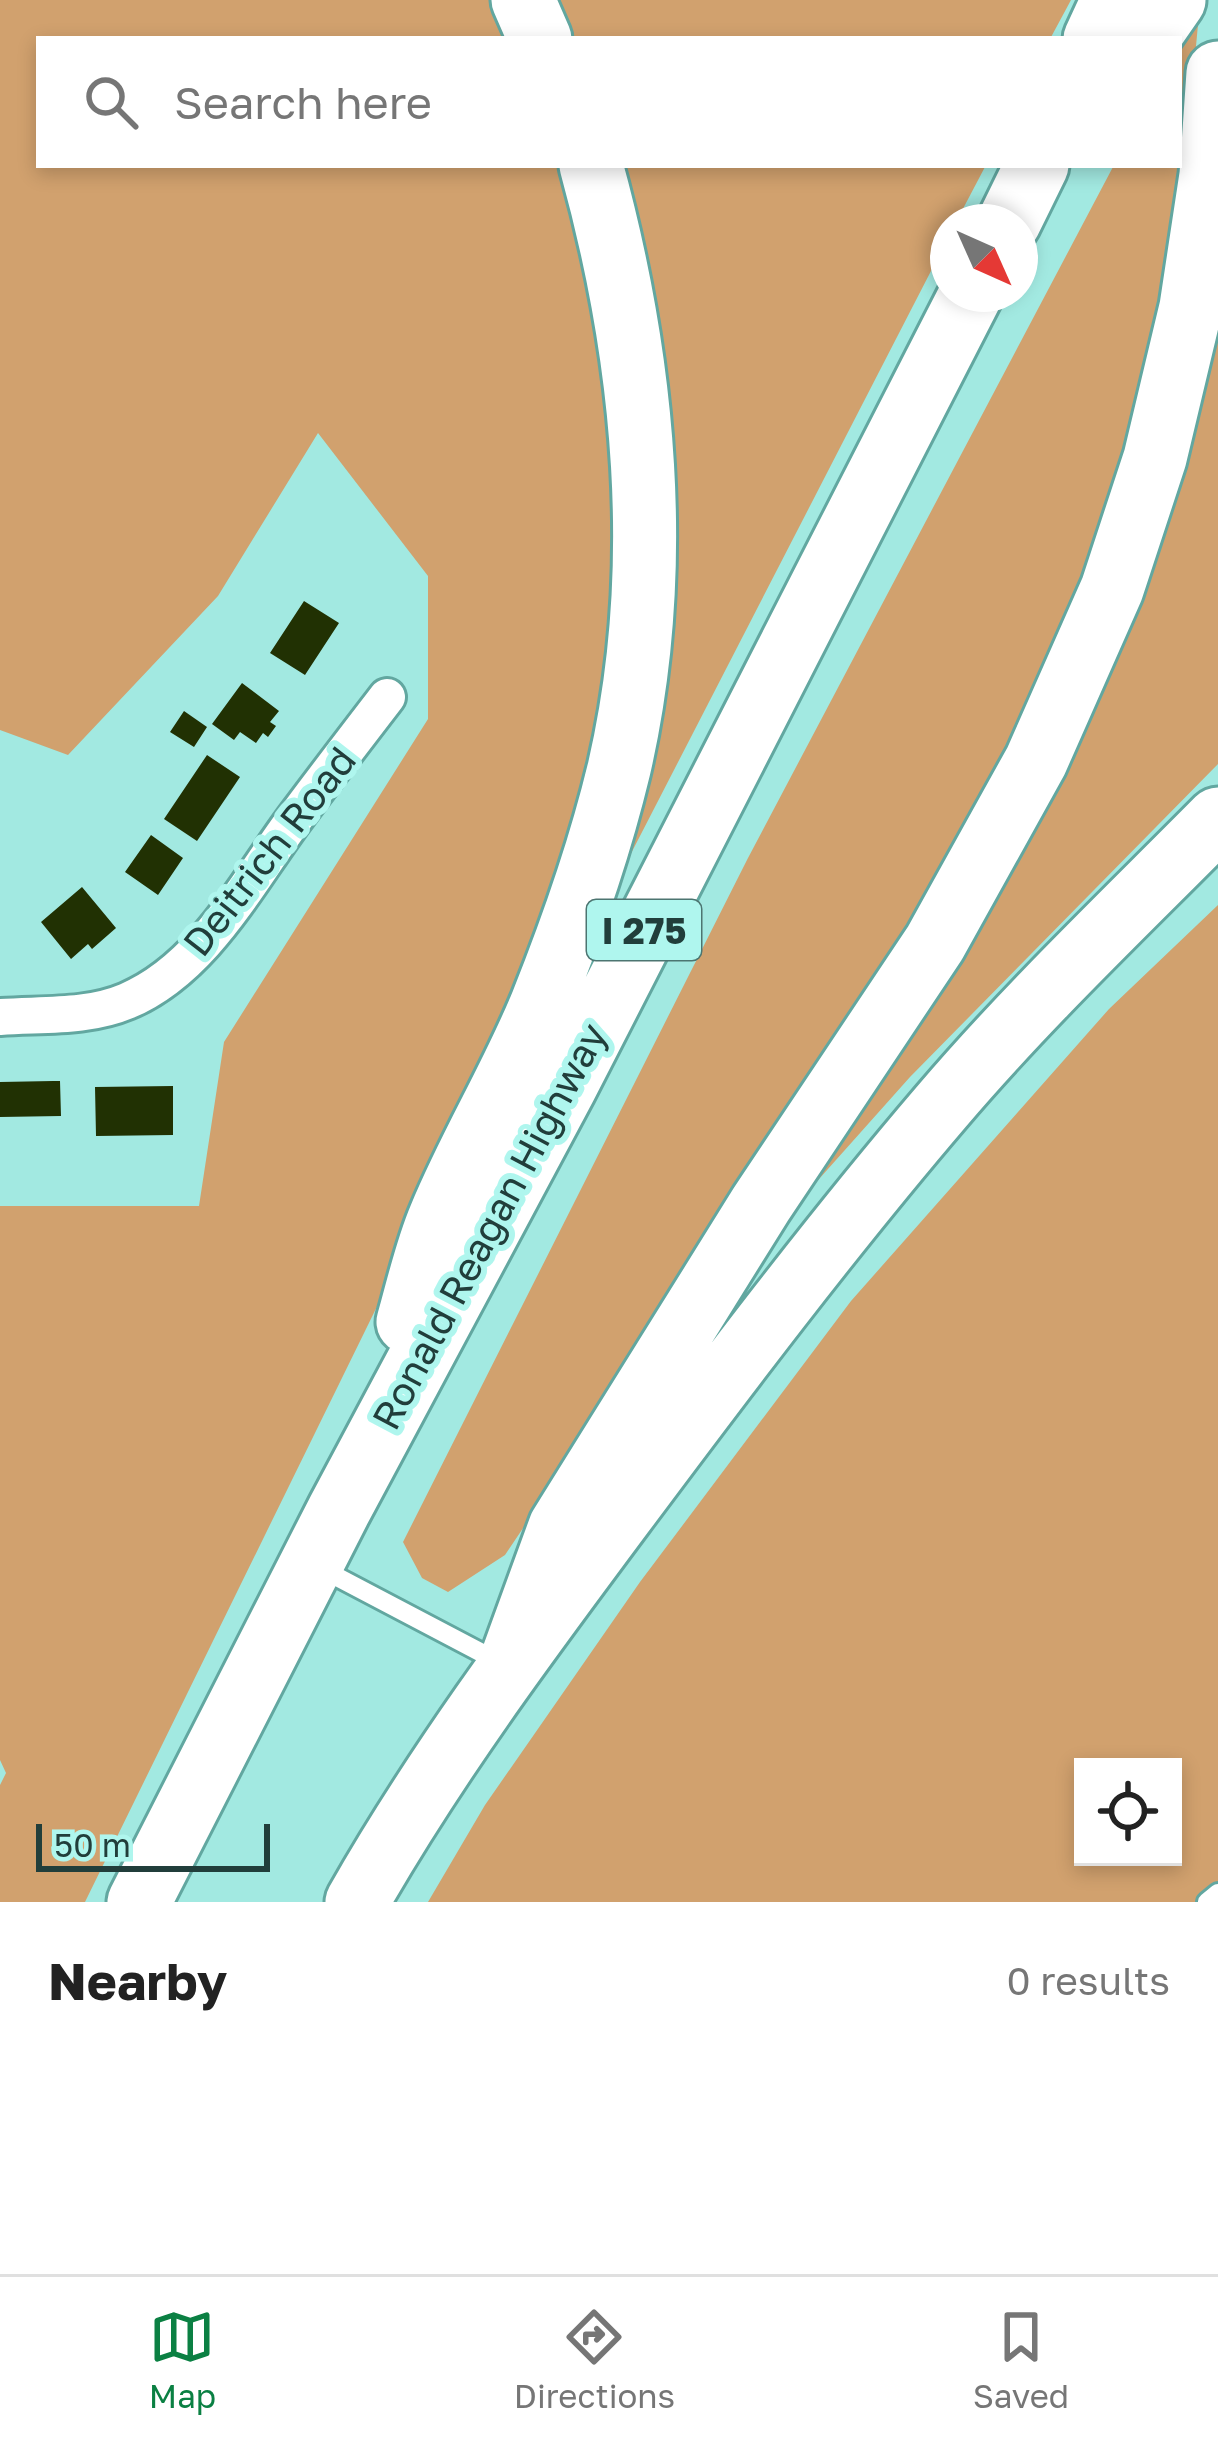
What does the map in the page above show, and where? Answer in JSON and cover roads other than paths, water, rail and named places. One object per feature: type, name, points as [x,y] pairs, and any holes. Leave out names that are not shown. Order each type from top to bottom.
[{"type":"highway","points":[[523,0],[538,36]]},
{"type":"highway","points":[[1096,36],[1113,0]]},
{"type":"highway","points":[[1149,36],[1174,0]]},
{"type":"highway","points":[[509,1667],[560,1527],[761,1204],[935,943],[1036,761],[1112,590],[1150,478],[1182,348],[1211,175],[1218,73]]},
{"type":"highway","points":[[366,1458],[439,1219],[542,1003],[583,887],[618,771],[631,701],[645,483],[641,424],[619,270],[592,168]]},
{"type":"highway","name":"Ronald Reagan Highway","points":[[140,1902],[962,312]]},
{"type":"highway","points":[[357,1902],[397,1833],[509,1667],[762,1328],[941,1106],[1045,992],[1218,819]]},
{"type":"street","name":"Deitrich Road","points":[[0,1017],[55,1016],[110,1006],[174,972],[238,899],[387,697]]},
{"type":"lane","points":[[311,1564],[509,1667]]},
{"type":"lane","points":[[1208,1902],[1218,1893]]}]
